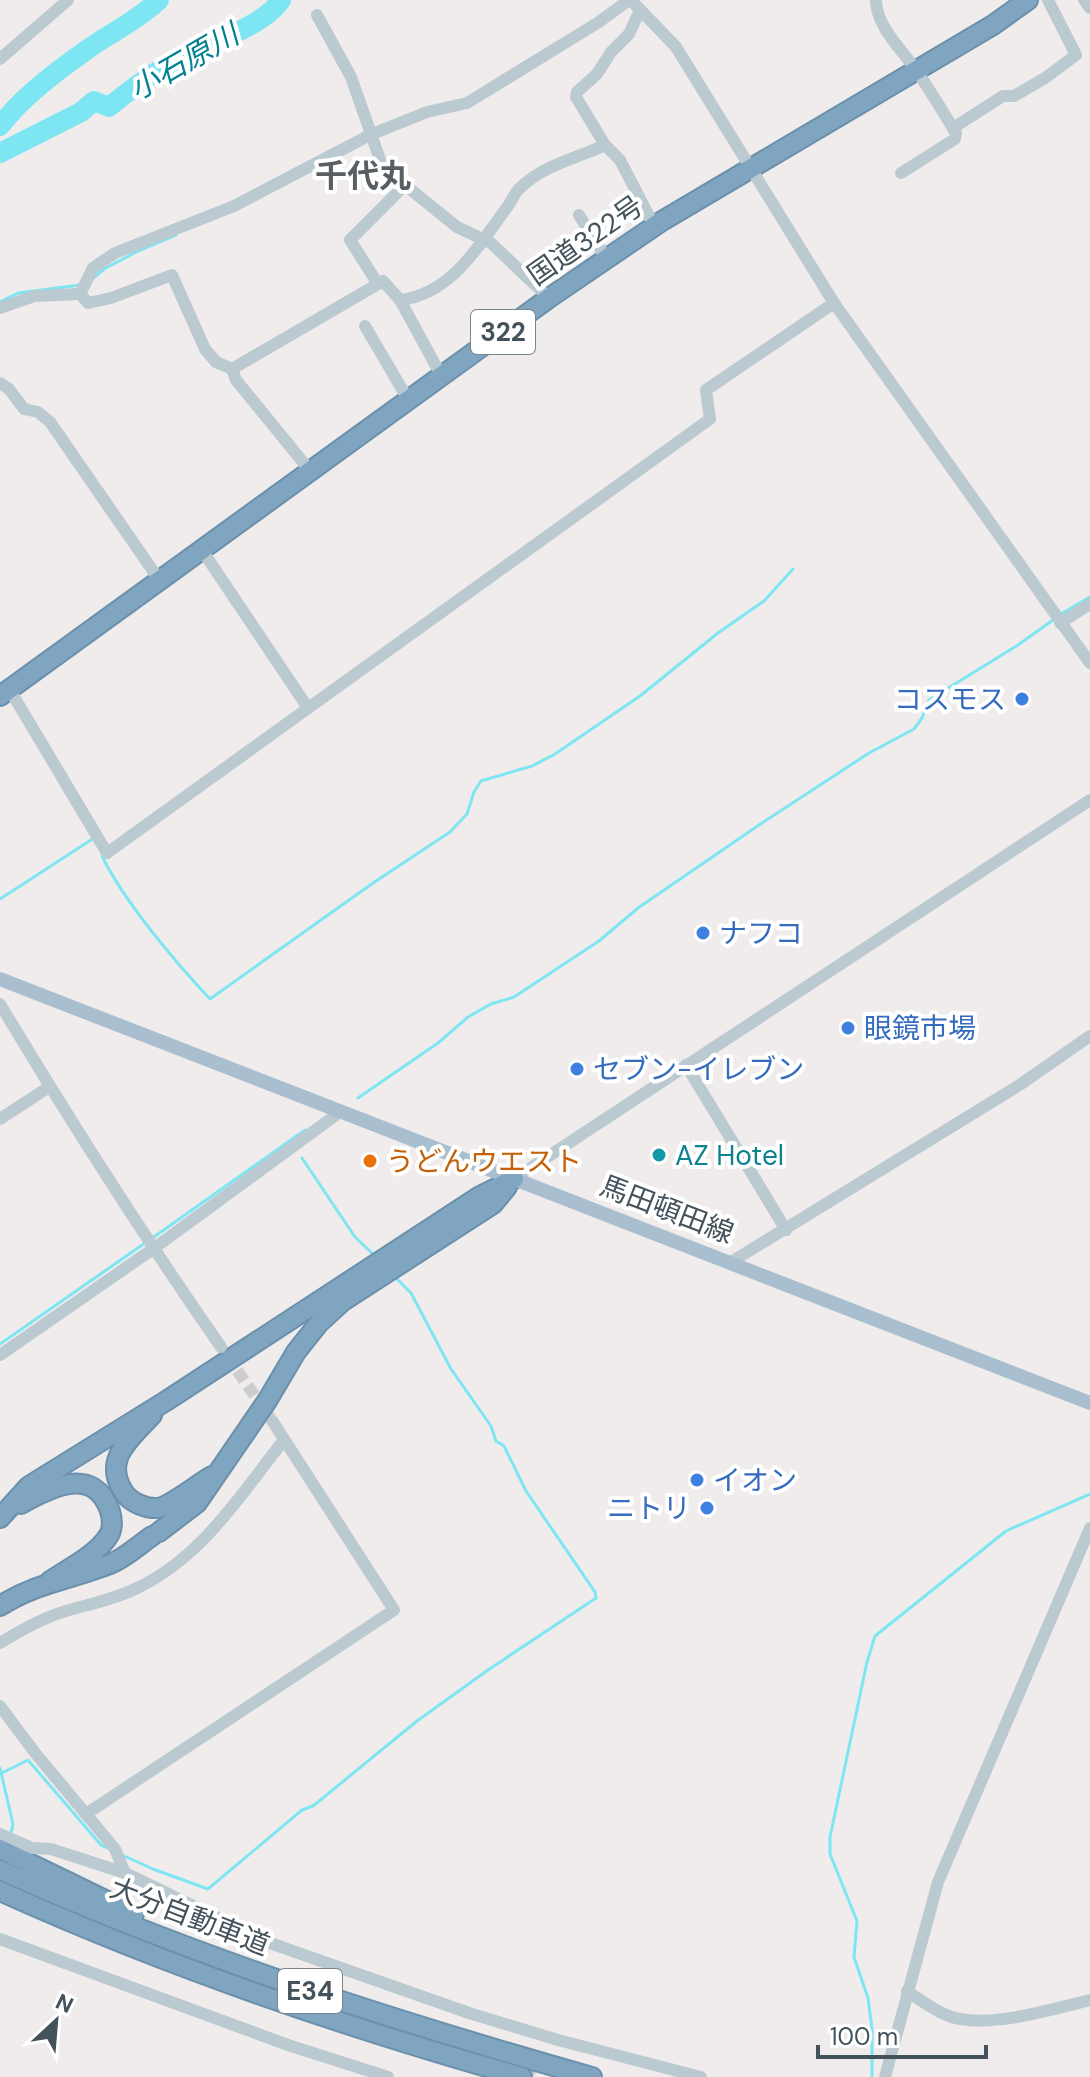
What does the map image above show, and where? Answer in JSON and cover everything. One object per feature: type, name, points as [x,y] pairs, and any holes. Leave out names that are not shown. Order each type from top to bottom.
[{"type":"highway","name":"国道322号","points":[[5,693],[549,298],[654,226],[917,71],[1028,0]]},
{"type":"highway","points":[[2,1516],[29,1486],[166,1401],[480,1196],[514,1179]]},
{"type":"highway","points":[[0,1606],[50,1581],[113,1563],[197,1503],[267,1401],[296,1352],[319,1323],[343,1301],[493,1204],[514,1179]]},
{"type":"highway","points":[[166,1401],[122,1449],[116,1465],[117,1482],[129,1498],[142,1506],[160,1508],[221,1470]]},
{"type":"highway","points":[[2,1516],[41,1493],[75,1482],[93,1487],[106,1500],[112,1516],[112,1532],[98,1548],[50,1581]]},
{"type":"highway","points":[[0,1849],[40,1879]]},
{"type":"highway","points":[[0,1870],[40,1879]]},
{"type":"highway","name":"E34","points":[[40,1879],[381,2014],[592,2077]]},
{"type":"highway","name":"大分自動車道","points":[[0,1894],[293,2006],[522,2077]]},
{"type":"main road","name":"馬田頓田線","points":[[0,979],[1090,1403]]},
{"type":"street","points":[[0,59],[68,0]]},
{"type":"street","points":[[876,0],[891,37],[917,71],[956,133],[955,139],[901,173]]},
{"type":"street","points":[[953,128],[1003,96],[1014,96],[1035,84],[1076,55],[1048,0]]},
{"type":"street","points":[[1084,0],[1090,8]]},
{"type":"street","points":[[311,472],[236,380],[232,369],[216,362],[205,349],[172,275],[88,303],[84,286],[93,268],[115,253],[234,206],[427,112],[467,103],[634,4]]},
{"type":"street","points":[[634,4],[629,34],[576,97],[605,145],[620,160],[654,226]]},
{"type":"street","points":[[634,4],[676,47],[834,303],[1090,663]]},
{"type":"street","points":[[317,15],[351,77],[389,177],[405,185],[457,227],[491,243],[549,298]]},
{"type":"street","points":[[400,300],[423,294],[460,269],[476,253],[516,192],[544,168],[574,160],[605,145]]},
{"type":"street","points":[[378,284],[350,240],[405,185]]},
{"type":"street","points":[[579,215],[607,260]]},
{"type":"street","points":[[232,369],[383,281],[400,300],[442,377]]},
{"type":"street","points":[[0,308],[34,296],[84,286]]},
{"type":"street","points":[[5,693],[107,853],[710,419],[706,390],[834,303]]},
{"type":"street","points":[[365,326],[409,401]]},
{"type":"street","points":[[0,383],[9,389],[24,409],[38,412],[50,422],[160,581]]},
{"type":"street","points":[[202,550],[308,708]]},
{"type":"street","points":[[1057,618],[1090,604]]},
{"type":"street","points":[[514,1179],[1090,800]]},
{"type":"street","points":[[0,1004],[49,1087],[153,1249],[221,1347]]},
{"type":"street","points":[[731,1262],[1021,1084],[1090,1036]]},
{"type":"street","points":[[686,1065],[786,1230]]},
{"type":"street","points":[[0,1119],[49,1087]]},
{"type":"street","points":[[0,1355],[153,1249],[340,1112]]},
{"type":"street","points":[[86,1814],[394,1610],[273,1422]]},
{"type":"street","points":[[0,1643],[33,1624],[65,1611],[101,1604],[169,1571],[194,1551],[218,1524],[284,1440]]},
{"type":"street","points":[[885,2077],[938,1882],[1090,1528]]},
{"type":"street","points":[[0,1706],[120,1861]]},
{"type":"street","points":[[0,1834],[32,1848],[120,1861],[270,1943],[469,2013],[701,2077]]},
{"type":"street","points":[[0,1939],[288,2045],[388,2077]]},
{"type":"street","points":[[907,1991],[947,2016],[988,2021],[1090,2000]]},
{"type":"street","points":[[547,2052],[558,2040]]},
{"type":"waterway","name":"小石原川","points":[[0,126],[19,104],[53,75],[159,0]]},
{"type":"waterway","name":"小石原川","points":[[0,153],[81,112],[94,101],[109,107],[164,67],[259,20],[281,0]]},
{"type":"waterway","points":[[91,280],[104,269],[176,235]]},
{"type":"waterway","points":[[0,302],[18,293],[80,285]]},
{"type":"waterway","points":[[102,856],[136,911],[210,999],[450,832],[467,814],[481,781],[532,766],[555,754],[640,696],[718,633],[764,601],[793,569]]},
{"type":"waterway","points":[[1059,615],[1090,597]]},
{"type":"waterway","points":[[358,1098],[438,1043],[468,1017],[491,1004],[514,997],[599,941],[638,908],[756,827],[869,753],[914,729],[929,700],[1053,620]]},
{"type":"waterway","points":[[0,899],[94,838]]},
{"type":"waterway","points":[[151,1239],[305,1130]]},
{"type":"waterway","points":[[302,1158],[355,1237],[376,1257]]},
{"type":"waterway","points":[[0,1344],[145,1243]]},
{"type":"waterway","points":[[122,1855],[208,1889],[302,1810],[313,1806],[417,1721],[596,1598],[595,1592],[526,1491],[504,1446],[496,1441],[491,1426],[451,1369],[411,1293],[395,1277]]},
{"type":"waterway","points":[[872,2077],[872,2029],[868,1998],[854,1957],[857,1921],[830,1854],[830,1837],[875,1636],[1006,1531],[1090,1494]]},
{"type":"waterway","points":[[2,1773],[28,1760],[101,1845],[108,1848]]},
{"type":"waterway","points":[[0,1768],[13,1824],[11,1833]]},
{"type":"tunnel","points":[[227,1356],[273,1422]]},
{"type":"tunnel","points":[[524,2077],[547,2052]]},
{"type":"place","name":"コスモス","points":[[1022,699]]},
{"type":"place","name":"ナフコ","points":[[703,933]]},
{"type":"place","name":"眼鏡市場","points":[[848,1028]]},
{"type":"place","name":"セブン-イレブン","points":[[577,1069]]},
{"type":"place","name":"AZ Hotel","points":[[659,1155]]},
{"type":"place","name":"うどんウエスト","points":[[370,1161]]},
{"type":"place","name":"イオン","points":[[697,1480]]},
{"type":"place","name":"ニトリ","points":[[707,1508]]},
{"type":"district","name":"千代丸","points":[[363,176]]}]
